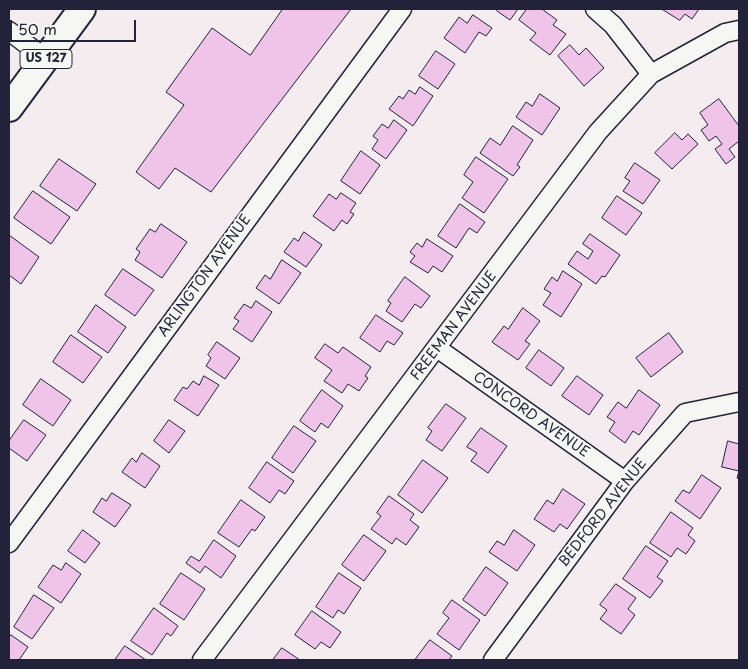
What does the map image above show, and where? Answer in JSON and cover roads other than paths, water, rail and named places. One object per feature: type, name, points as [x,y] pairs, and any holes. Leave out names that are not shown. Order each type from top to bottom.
[{"type":"main road","name":"US 127","points":[[9,108],[82,9]]},
{"type":"street","name":"ARLINGTON AVENUE","points":[[9,543],[402,9]]},
{"type":"street","points":[[595,9],[614,26],[651,74]]},
{"type":"street","name":"FREEMAN AVENUE","points":[[202,660],[598,132],[651,74],[725,33],[739,30]]},
{"type":"street","points":[[9,31],[46,59]]},
{"type":"street","name":"CONCORD AVENUE","points":[[437,348],[625,481]]},
{"type":"street","name":"BEDFORD AVENUE","points":[[492,660],[625,481],[685,413],[739,402]]}]
